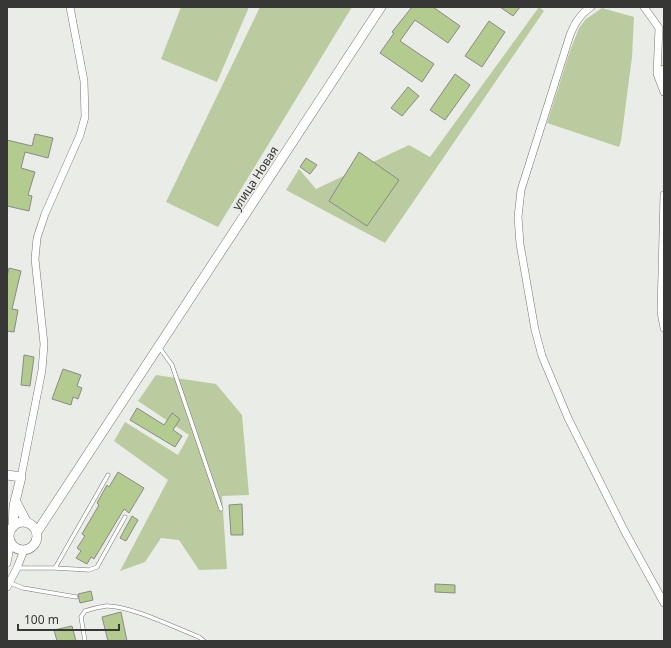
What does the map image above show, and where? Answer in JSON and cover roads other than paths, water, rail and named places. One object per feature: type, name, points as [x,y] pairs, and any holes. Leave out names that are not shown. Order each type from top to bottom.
[{"type":"street","points":[[7,563],[11,542],[10,534],[13,527],[13,514],[42,370],[44,344],[35,247],[45,214],[80,134],[85,117],[84,81],[70,7]]},
{"type":"street","name":"улица Новая","points":[[32,527],[45,518],[150,362],[381,7]]},
{"type":"street","points":[[591,7],[582,13],[575,23],[570,35],[521,190],[518,217],[520,244],[542,356],[568,418],[624,530],[664,603]]},
{"type":"street","points":[[644,7],[659,28],[657,74],[663,90]]},
{"type":"street","points":[[663,90],[664,69]]},
{"type":"street","points":[[664,195],[661,312],[664,328]]},
{"type":"street","points":[[7,475],[21,477]]},
{"type":"street","points":[[11,542],[18,549],[24,550],[32,546],[37,539],[32,527],[16,500]]},
{"type":"street","points":[[13,527],[18,524],[32,527]]},
{"type":"street","points":[[9,585],[24,550]]},
{"type":"lane","points":[[159,347],[172,365],[221,510]]},
{"type":"lane","points":[[55,568],[108,475]]},
{"type":"lane","points":[[17,568],[89,570],[97,567],[125,518]]},
{"type":"lane","points":[[9,585],[76,597]]},
{"type":"lane","points":[[85,641],[80,617],[85,611],[105,606],[118,606],[199,637],[204,641]]}]
